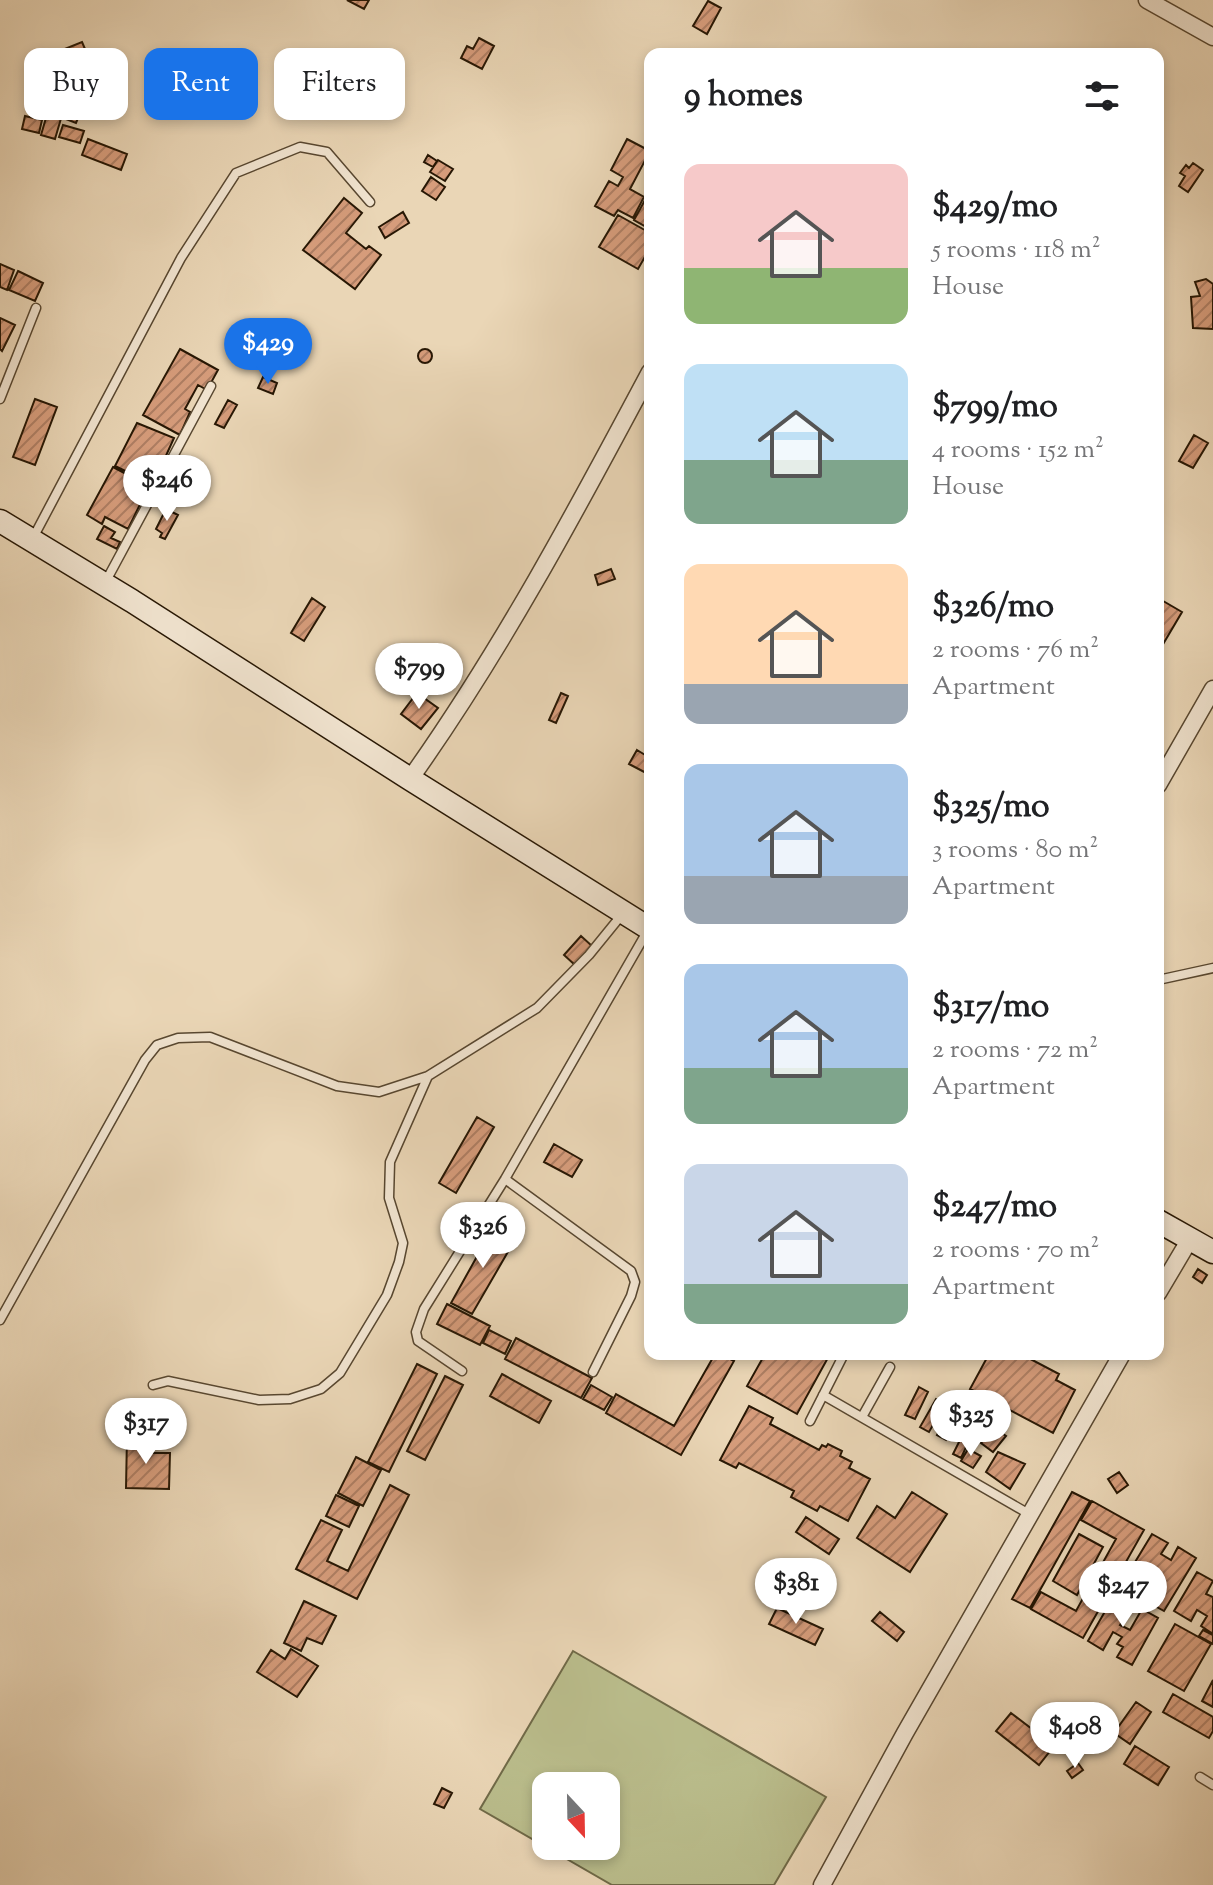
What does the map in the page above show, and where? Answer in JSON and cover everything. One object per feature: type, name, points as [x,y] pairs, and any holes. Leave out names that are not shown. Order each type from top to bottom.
[{"type":"main road","points":[[0,521],[644,924]]},
{"type":"main road","points":[[1164,1224],[1213,1252]]},
{"type":"street","points":[[1147,0],[1213,37]]},
{"type":"street","points":[[410,779],[448,727],[511,625],[644,383]]},
{"type":"street","points":[[1164,775],[1213,689]]},
{"type":"street","points":[[1164,1283],[1190,1239]]},
{"type":"street","points":[[822,1885],[1119,1360]]},
{"type":"lane","points":[[32,539],[181,258],[236,173],[300,147],[327,152],[370,202]]},
{"type":"lane","points":[[0,399],[36,308]]},
{"type":"lane","points":[[104,585],[211,386]]},
{"type":"lane","points":[[0,1320],[145,1060],[157,1045],[178,1038],[210,1037],[337,1086],[379,1092],[428,1076],[537,1008],[589,955],[624,912]]},
{"type":"lane","points":[[462,1371],[418,1341],[416,1332],[424,1309],[505,1179],[644,938]]},
{"type":"lane","points":[[1164,979],[1213,968]]},
{"type":"lane","points":[[153,1385],[168,1381],[259,1400],[290,1399],[321,1389],[340,1373],[387,1295],[399,1262],[403,1243],[389,1198],[390,1162],[428,1076]]},
{"type":"lane","points":[[505,1179],[631,1271],[635,1282],[631,1296],[593,1372]]},
{"type":"lane","points":[[810,1421],[841,1360]]},
{"type":"lane","points":[[862,1417],[890,1367]]},
{"type":"lane","points":[[823,1395],[1029,1514]]},
{"type":"lane","points":[[1200,1777],[1213,1785]]},
{"type":"green space","points":[[573,1651],[826,1797],[774,1885],[612,1885],[569,1860],[620,1860],[620,1772],[532,1772],[532,1839],[480,1809]]},
{"type":"building","points":[[347,0],[369,0],[364,9]]},
{"type":"building","points":[[708,1],[721,8],[707,34],[693,26]]},
{"type":"building","points":[[479,38],[494,46],[482,69],[461,58],[467,46],[473,49]]},
{"type":"building","points":[[82,42],[85,48],[67,48]]},
{"type":"building","points":[[24,120],[42,120],[39,133],[22,129]]},
{"type":"building","points":[[45,120],[61,120],[55,139],[41,135]]},
{"type":"building","points":[[63,125],[84,131],[80,143],[59,137]]},
{"type":"building","points":[[88,139],[127,154],[121,170],[82,155]]},
{"type":"building","points":[[627,139],[644,148],[644,162],[630,189],[644,197],[633,218],[618,210],[614,216],[595,206],[609,181],[618,186],[623,177],[611,170]]},
{"type":"building","points":[[428,155],[437,161],[433,167],[424,162]]},
{"type":"building","points":[[438,160],[453,169],[445,181],[430,172]]},
{"type":"building","points":[[1193,163],[1203,170],[1188,192],[1179,186],[1185,176],[1180,173],[1186,165],[1189,168]]},
{"type":"building","points":[[431,177],[445,187],[436,200],[422,191]]},
{"type":"building","points":[[344,198],[362,213],[346,233],[366,249],[369,246],[381,255],[355,289],[303,250]]},
{"type":"building","points":[[644,202],[644,226],[634,220]]},
{"type":"building","points":[[403,212],[409,223],[385,238],[379,227]]},
{"type":"building","points":[[618,215],[644,230],[644,258],[638,269],[599,247]]},
{"type":"building","points":[[0,264],[14,270],[7,290],[0,287]]},
{"type":"building","points":[[18,271],[43,283],[35,301],[9,290]]},
{"type":"building","points":[[1206,279],[1213,284],[1213,329],[1193,328],[1191,297],[1200,296],[1195,282]]},
{"type":"building","points":[[0,318],[15,325],[2,351],[0,349]]},
{"type":"building","points":[[180,349],[218,370],[207,390],[198,385],[185,409],[190,412],[180,435],[143,415]]},
{"type":"building","points":[[425,349],[432,356],[425,363],[418,356]]},
{"type":"building","points":[[263,377],[277,383],[273,394],[258,388]]},
{"type":"building","points":[[35,399],[57,407],[35,465],[13,457]]},
{"type":"building","points":[[228,400],[237,405],[224,428],[215,424]]},
{"type":"building","points":[[137,423],[174,438],[155,480],[150,478],[148,482],[115,466]]},
{"type":"building","points":[[1194,435],[1208,443],[1193,468],[1179,461]]},
{"type":"building","points":[[192,462],[202,467],[189,490],[180,485]]},
{"type":"building","points":[[113,467],[149,486],[128,529],[105,517],[102,524],[87,515]]},
{"type":"building","points":[[166,509],[178,515],[165,539],[156,529]]},
{"type":"building","points":[[104,526],[115,532],[111,538],[120,542],[117,549],[97,539]]},
{"type":"building","points":[[611,569],[615,579],[598,585],[595,575]]},
{"type":"building","points":[[312,598],[325,607],[304,641],[291,633]]},
{"type":"building","points":[[1164,602],[1182,612],[1164,643]]},
{"type":"building","points":[[417,693],[438,708],[421,729],[401,714]]},
{"type":"building","points":[[561,693],[568,696],[556,723],[549,720]]},
{"type":"building","points":[[637,750],[644,754],[644,772],[629,764]]},
{"type":"building","points":[[581,936],[592,946],[575,965],[564,955]]},
{"type":"building","points":[[477,1117],[494,1127],[456,1193],[439,1183]]},
{"type":"building","points":[[554,1144],[582,1160],[572,1177],[544,1162]]},
{"type":"building","points":[[494,1226],[516,1238],[472,1314],[451,1303]]},
{"type":"building","points":[[1198,1269],[1207,1275],[1202,1283],[1193,1277]]},
{"type":"building","points":[[447,1304],[490,1326],[480,1345],[437,1324]]},
{"type":"building","points":[[489,1330],[511,1341],[505,1354],[483,1343]]},
{"type":"building","points":[[516,1338],[592,1378],[581,1398],[505,1359]]},
{"type":"building","points":[[712,1360],[734,1361],[681,1455],[606,1413],[616,1394],[674,1426]]},
{"type":"building","points":[[762,1360],[827,1360],[797,1414],[747,1386]]},
{"type":"building","points":[[986,1360],[1032,1360],[1059,1374],[1056,1380],[1075,1390],[1053,1433],[970,1389]]},
{"type":"building","points":[[417,1364],[437,1374],[389,1472],[368,1462]]},
{"type":"building","points":[[502,1374],[551,1401],[539,1423],[490,1396]]},
{"type":"building","points":[[445,1376],[463,1385],[425,1460],[407,1451]]},
{"type":"building","points":[[591,1385],[612,1397],[604,1410],[583,1399]]},
{"type":"building","points":[[919,1387],[928,1392],[915,1419],[905,1415]]},
{"type":"building","points":[[936,1399],[945,1404],[929,1432],[920,1427]]},
{"type":"building","points":[[954,1403],[963,1408],[946,1440],[937,1435]]},
{"type":"building","points":[[982,1405],[991,1409],[976,1437],[960,1428],[965,1418],[973,1422]]},
{"type":"building","points":[[749,1406],[773,1418],[770,1424],[819,1450],[822,1445],[826,1447],[828,1444],[842,1451],[840,1456],[852,1462],[849,1468],[870,1479],[848,1521],[820,1506],[817,1511],[791,1497],[794,1491],[739,1463],[736,1468],[720,1460]]},
{"type":"building","points":[[993,1427],[1006,1436],[993,1452],[981,1443]]},
{"type":"building","points":[[127,1436],[147,1437],[147,1453],[170,1453],[169,1489],[126,1488]]},
{"type":"building","points":[[960,1440],[968,1443],[961,1458],[953,1454]]},
{"type":"building","points":[[968,1449],[981,1456],[973,1468],[961,1461]]},
{"type":"building","points":[[998,1452],[1025,1464],[1010,1489],[986,1472]]},
{"type":"building","points":[[356,1457],[381,1470],[363,1506],[338,1493]]},
{"type":"building","points":[[1119,1472],[1128,1485],[1117,1493],[1108,1479]]},
{"type":"building","points":[[390,1485],[409,1495],[357,1599],[296,1569],[321,1520],[342,1530],[327,1561],[348,1571]]},
{"type":"building","points":[[912,1492],[947,1514],[910,1572],[857,1538],[877,1506],[895,1518]]},
{"type":"building","points":[[1072,1492],[1090,1501],[1030,1608],[1012,1599]]},
{"type":"building","points":[[336,1495],[359,1506],[349,1527],[326,1516]]},
{"type":"building","points":[[1092,1501],[1144,1530],[1083,1638],[1031,1609],[1041,1592],[1076,1611],[1116,1539],[1081,1520]]},
{"type":"building","points":[[806,1517],[839,1539],[829,1554],[796,1532]]},
{"type":"building","points":[[1079,1534],[1103,1547],[1077,1595],[1053,1581]]},
{"type":"building","points":[[1152,1534],[1168,1543],[1161,1554],[1171,1560],[1178,1547],[1196,1558],[1164,1611],[1148,1602],[1162,1577],[1151,1571],[1136,1596],[1120,1587]]},
{"type":"building","points":[[1197,1572],[1213,1581],[1206,1594],[1213,1597],[1213,1634],[1201,1626],[1207,1616],[1197,1610],[1191,1621],[1174,1611]]},
{"type":"building","points":[[1115,1594],[1132,1604],[1120,1625],[1130,1630],[1142,1609],[1158,1618],[1132,1665],[1117,1657],[1123,1647],[1117,1644],[1122,1637],[1113,1632],[1103,1650],[1088,1641]]},
{"type":"building","points":[[304,1601],[336,1616],[322,1644],[307,1638],[301,1651],[284,1643]]},
{"type":"building","points":[[777,1608],[823,1629],[815,1645],[769,1624]]},
{"type":"building","points":[[880,1612],[904,1632],[897,1641],[872,1621]]},
{"type":"building","points":[[1175,1624],[1211,1644],[1184,1691],[1148,1671]]},
{"type":"building","points":[[1203,1630],[1213,1635],[1213,1644],[1199,1636]]},
{"type":"building","points":[[291,1649],[318,1666],[297,1697],[257,1672],[271,1650],[285,1659]]},
{"type":"building","points":[[1213,1680],[1213,1707],[1202,1701]]},
{"type":"building","points":[[1173,1694],[1213,1717],[1213,1731],[1209,1738],[1163,1712]]},
{"type":"building","points":[[1136,1702],[1151,1712],[1130,1744],[1114,1733]]},
{"type":"building","points":[[1011,1713],[1054,1746],[1039,1765],[996,1731]]},
{"type":"building","points":[[1099,1731],[1102,1739],[1090,1744],[1087,1735]]},
{"type":"building","points":[[1135,1746],[1169,1767],[1158,1785],[1124,1764]]},
{"type":"building","points":[[1078,1763],[1083,1770],[1072,1778],[1067,1771]]},
{"type":"building","points":[[442,1788],[452,1793],[444,1808],[434,1804]]}]
